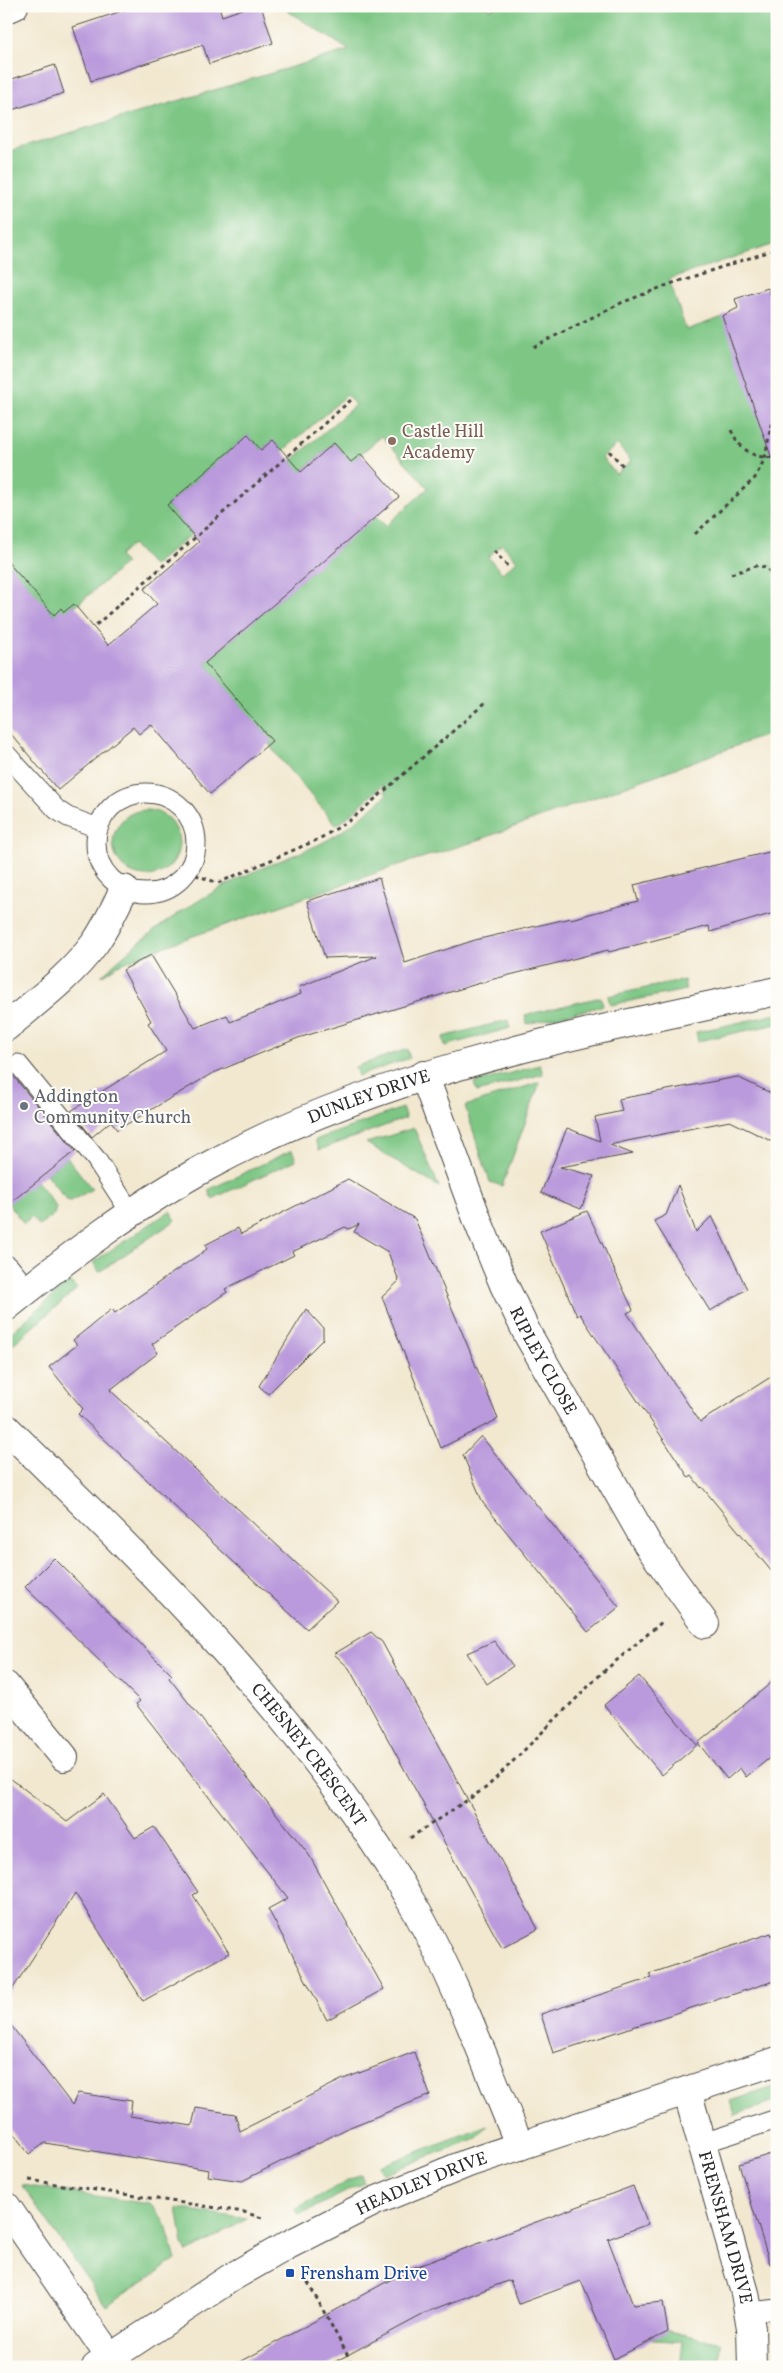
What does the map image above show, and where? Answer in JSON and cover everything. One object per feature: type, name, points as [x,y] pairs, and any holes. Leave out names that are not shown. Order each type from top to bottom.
[{"type":"street","points":[[6,9],[14,6]]},
{"type":"street","points":[[6,1027],[55,986],[82,959],[103,930],[124,889]]},
{"type":"street","name":"DUNLEY DRIVE","points":[[15,1300],[131,1213],[178,1183],[242,1149],[333,1108],[424,1075],[522,1048],[777,991]]},
{"type":"street","name":"RIPLEY CLOSE","points":[[424,1075],[479,1224],[520,1321],[634,1523],[705,1624]]},
{"type":"street","points":[[6,1270],[15,1300]]},
{"type":"street","name":"CHESNEY CRESCENT","points":[[6,1428],[158,1578],[260,1689],[317,1762],[382,1856],[417,1912],[471,2024],[520,2146]]},
{"type":"street","points":[[6,1686],[64,1757]]},
{"type":"street","name":"HEADLEY DRIVE","points":[[103,2362],[200,2296],[298,2240],[406,2188],[520,2146],[777,2062]]},
{"type":"street","name":"FRENSHAM DRIVE","points":[[687,2091],[749,2312],[752,2367]]},
{"type":"street","points":[[6,2206],[103,2362]]},
{"type":"lane","points":[[6,754],[56,810],[98,828]]},
{"type":"lane","points":[[152,793],[169,797],[183,808],[193,822],[197,838],[195,856],[188,872],[176,884],[161,891],[144,893],[124,889],[105,873],[98,860],[95,843],[98,828],[106,813],[119,801],[135,794],[152,793]]},
{"type":"lane","points":[[18,1064],[96,1159],[131,1213]]},
{"type":"lane","points":[[703,2143],[777,2119]]},
{"type":"lane","points":[[749,2312],[777,2309]]},
{"type":"path","points":[[532,347],[621,303],[670,284],[777,249]]},
{"type":"path","points":[[96,625],[351,400]]},
{"type":"path","points":[[695,534],[755,478],[765,458],[771,425],[777,424]]},
{"type":"path","points":[[731,430],[745,449],[757,456],[765,458],[777,457]]},
{"type":"path","points":[[609,451],[624,467]]},
{"type":"path","points":[[494,551],[509,568]]},
{"type":"path","points":[[731,574],[759,564],[768,569],[777,582]]},
{"type":"path","points":[[188,872],[218,883],[337,829],[367,807],[484,704]]},
{"type":"path","points":[[382,1856],[487,1787],[602,1672],[646,1634],[689,1603]]},
{"type":"path","points":[[26,2180],[244,2212],[298,2240],[354,2367]]},
{"type":"green space","name":"Castle Hill Academy","points":[[280,6],[488,6],[490,9],[497,6],[777,6],[777,243],[669,279],[686,330],[723,317],[777,420],[777,731],[470,843],[402,864],[179,941],[118,965],[101,976],[149,934],[202,898],[240,878],[329,839],[387,795],[383,785],[336,825],[275,753],[269,744],[271,741],[205,663],[376,516],[386,526],[428,488],[382,436],[351,462],[334,443],[258,509],[248,499],[355,405],[347,395],[283,451],[273,440],[261,450],[248,435],[167,505],[192,534],[153,566],[132,544],[119,556],[126,563],[76,606],[74,604],[64,612],[61,609],[54,615],[6,561],[6,152],[349,50]],"holes":[[[617,444],[631,461],[616,474],[602,458]],[[502,544],[517,561],[502,573],[488,557]]]},
{"type":"green space","points":[[146,810],[159,812],[169,820],[177,830],[179,843],[177,856],[169,866],[159,874],[146,876],[133,874],[123,866],[115,856],[113,843],[115,830],[123,820],[133,812]]},
{"type":"green space","points":[[684,980],[686,990],[610,1005],[608,996]]},
{"type":"green space","points":[[601,997],[603,1006],[527,1024],[525,1015]]},
{"type":"green space","points":[[777,1014],[777,1024],[698,1041],[696,1032]]},
{"type":"green space","points":[[508,1020],[510,1028],[445,1046],[443,1037]]},
{"type":"green space","points":[[407,1049],[410,1058],[358,1076],[355,1067]]},
{"type":"green space","points":[[540,1065],[543,1074],[477,1092],[474,1083]]},
{"type":"green space","points":[[540,1082],[502,1186],[490,1182],[465,1106]]},
{"type":"green space","points":[[402,1108],[406,1118],[319,1150],[315,1140]]},
{"type":"green space","points":[[414,1128],[439,1187],[366,1143]]},
{"type":"green space","points":[[292,1150],[296,1160],[212,1199],[208,1190]]},
{"type":"green space","points":[[67,1157],[92,1189],[71,1201],[67,1200],[46,1174]]},
{"type":"green space","points":[[37,1181],[56,1207],[54,1215],[39,1226],[32,1217],[24,1224],[6,1201]]},
{"type":"green space","points":[[170,1211],[176,1220],[99,1272],[93,1262]]},
{"type":"green space","points":[[70,1281],[77,1289],[6,1350],[6,1337]]},
{"type":"green space","points":[[777,2086],[777,2101],[735,2115],[731,2101]]},
{"type":"green space","points":[[488,2125],[476,2138],[383,2174],[380,2166]]},
{"type":"green space","points":[[361,2174],[364,2183],[299,2215],[295,2209]]},
{"type":"green space","points":[[22,2185],[150,2204],[164,2219],[176,2260],[106,2306]]},
{"type":"green space","points":[[177,2208],[247,2219],[187,2253],[183,2244]]},
{"type":"green space","points":[[644,2325],[721,2343],[720,2367],[680,2367],[683,2342],[643,2339]]},
{"type":"building","points":[[137,6],[219,6],[222,16],[251,6],[261,6],[273,43],[209,64],[203,45],[91,81],[73,27]]},
{"type":"building","points":[[55,65],[64,93],[6,112],[6,81]]},
{"type":"building","points":[[768,288],[771,297],[777,295],[777,458],[772,459],[722,316],[738,308],[735,299]]},
{"type":"building","points":[[248,435],[261,450],[273,440],[301,472],[334,443],[351,462],[361,454],[399,497],[205,663],[272,741],[210,794],[151,724],[139,734],[133,727],[58,790],[6,728],[6,560],[54,615],[61,608],[64,612],[74,604],[108,645],[157,604],[144,589],[199,542],[167,505]]},
{"type":"building","points":[[777,850],[777,912],[710,932],[709,926],[490,980],[298,1038],[211,1074],[117,1130],[111,1121],[92,1137],[71,1111],[166,1051],[148,1023],[151,1021],[123,970],[151,955],[195,1028],[227,1015],[230,1022],[256,1012],[301,994],[299,987],[377,956],[325,958],[307,901],[379,878],[405,963],[475,940],[571,919],[638,901],[634,885]]},
{"type":"building","name":"Addington Community Church","points":[[6,1062],[9,1071],[75,1151],[6,1206]]},
{"type":"building","points":[[737,1077],[777,1096],[777,1144],[730,1121],[627,1141],[610,1145],[633,1154],[560,1167],[594,1176],[581,1209],[541,1193],[567,1128],[600,1141],[595,1117],[622,1111],[619,1099]]},
{"type":"building","points":[[348,1179],[415,1219],[498,1419],[441,1448],[382,1297],[399,1281],[388,1252],[354,1232],[359,1224],[349,1229],[345,1227],[292,1252],[294,1255],[225,1289],[227,1292],[152,1344],[158,1353],[110,1390],[337,1601],[307,1629],[214,1544],[78,1414],[83,1409],[49,1367],[77,1345],[73,1340],[112,1309],[115,1313],[207,1249],[205,1245],[238,1228],[241,1234]]},
{"type":"building","points":[[678,1185],[696,1232],[712,1216],[747,1289],[710,1311],[654,1221],[666,1215]]},
{"type":"building","points":[[587,1211],[633,1310],[627,1313],[700,1422],[777,1373],[777,1578],[702,1487],[692,1476],[689,1478],[580,1314],[577,1316],[540,1231]]},
{"type":"building","points":[[306,1309],[323,1328],[323,1339],[268,1394],[259,1386]]},
{"type":"building","points":[[481,1436],[619,1607],[588,1632],[483,1503],[463,1455]]},
{"type":"building","points":[[54,1558],[172,1675],[169,1678],[309,1855],[384,1989],[327,2020],[268,1909],[288,1898],[136,1704],[140,1701],[25,1587]]},
{"type":"building","points":[[371,1632],[382,1642],[538,1929],[502,1948],[349,1668],[334,1654]]},
{"type":"building","points":[[494,1641],[513,1666],[487,1684],[467,1653]]},
{"type":"building","points":[[639,1676],[697,1745],[662,1775],[604,1705]]},
{"type":"building","points":[[777,1678],[777,1752],[746,1777],[740,1768],[727,1779],[698,1743]]},
{"type":"building","points":[[6,1775],[67,1822],[104,1794],[135,1838],[154,1827],[198,1892],[193,1895],[229,1953],[143,2001],[75,1893],[6,1999]]},
{"type":"building","points":[[771,1933],[777,1950],[777,1980],[553,2053],[541,2014],[651,1978],[649,1974]]},
{"type":"building","points":[[6,2019],[72,2105],[78,2093],[132,2101],[130,2116],[192,2126],[196,2108],[235,2114],[240,2131],[341,2080],[414,2052],[430,2095],[350,2127],[242,2181],[208,2176],[209,2170],[45,2143],[29,2154],[6,2124]]},
{"type":"building","points":[[777,2152],[777,2263],[770,2264],[739,2164]]},
{"type":"building","points":[[633,2186],[648,2224],[608,2239],[633,2305],[663,2302],[668,2332],[614,2359],[581,2281],[519,2304],[510,2280],[430,2311],[325,2367],[231,2367],[410,2269]]},
{"type":"place","name":"Castle Hill Academy","points":[[392,441]]},
{"type":"place","name":"Addington Community Church","points":[[24,1106]]},
{"type":"place","name":"Frensham Drive","points":[[290,2273]]}]
